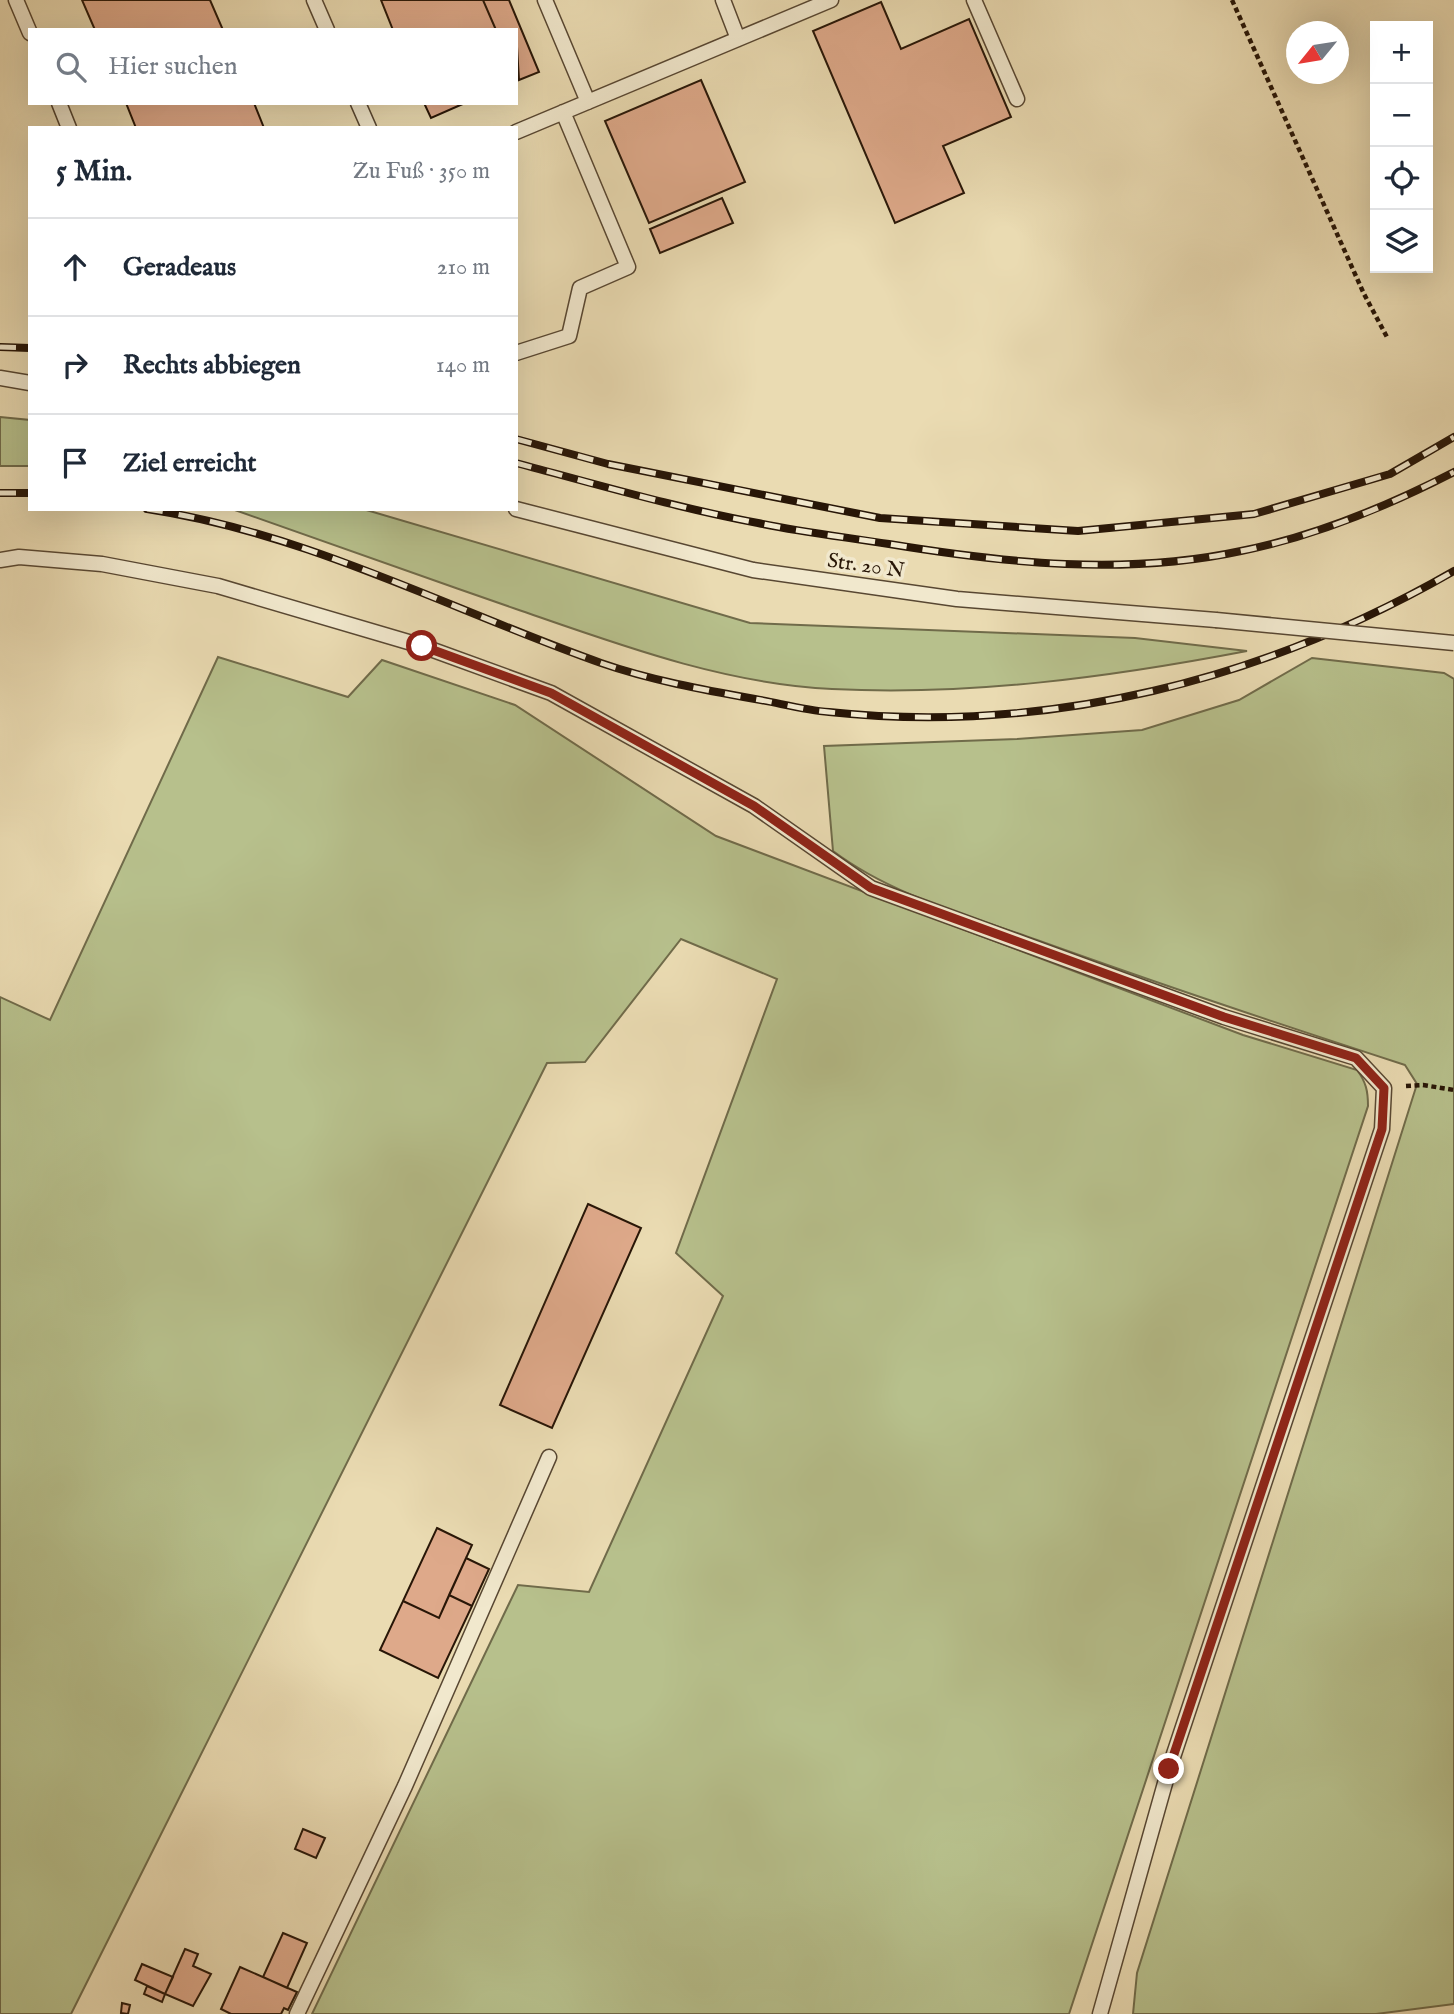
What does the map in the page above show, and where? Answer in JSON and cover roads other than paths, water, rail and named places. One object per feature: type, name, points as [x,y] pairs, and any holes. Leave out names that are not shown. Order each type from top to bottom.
[{"type":"lane","points":[[16,0],[28,28]]},
{"type":"lane","points":[[314,0],[326,28]]},
{"type":"lane","points":[[545,0],[588,102]]},
{"type":"lane","points":[[723,0],[738,39]]},
{"type":"lane","points":[[518,131],[831,0]]},
{"type":"lane","points":[[974,0],[1017,99]]},
{"type":"lane","points":[[60,105],[68,126]]},
{"type":"lane","points":[[359,105],[368,126]]},
{"type":"lane","points":[[518,352],[569,336],[580,288],[628,267],[563,112]]},
{"type":"lane","points":[[0,378],[28,383]]},
{"type":"lane","name":"Str. 20 N","points":[[518,510],[753,570],[957,599],[1454,643]]},
{"type":"lane","points":[[0,560],[19,557],[102,564],[218,586],[422,646],[551,693],[754,806],[871,888],[1210,1012],[1356,1058],[1384,1088],[1382,1129],[1169,1769],[1100,2014]]},
{"type":"lane","points":[[297,2014],[405,1786],[549,1457]]},
{"type":"railway","points":[[0,347],[28,348]]},
{"type":"railway","points":[[518,440],[608,464],[880,518],[1078,531],[1254,514],[1390,474],[1454,437]]},
{"type":"railway","points":[[518,464],[667,503],[790,529],[977,557],[1109,565],[1197,559],[1269,545],[1350,519],[1454,472]]},
{"type":"railway","points":[[0,493],[28,493]]},
{"type":"railway","points":[[158,511],[206,520],[321,554],[545,642],[639,675],[810,710],[911,717],[992,715],[1073,706],[1153,691],[1231,670],[1307,642],[1382,609],[1454,571]]}]
